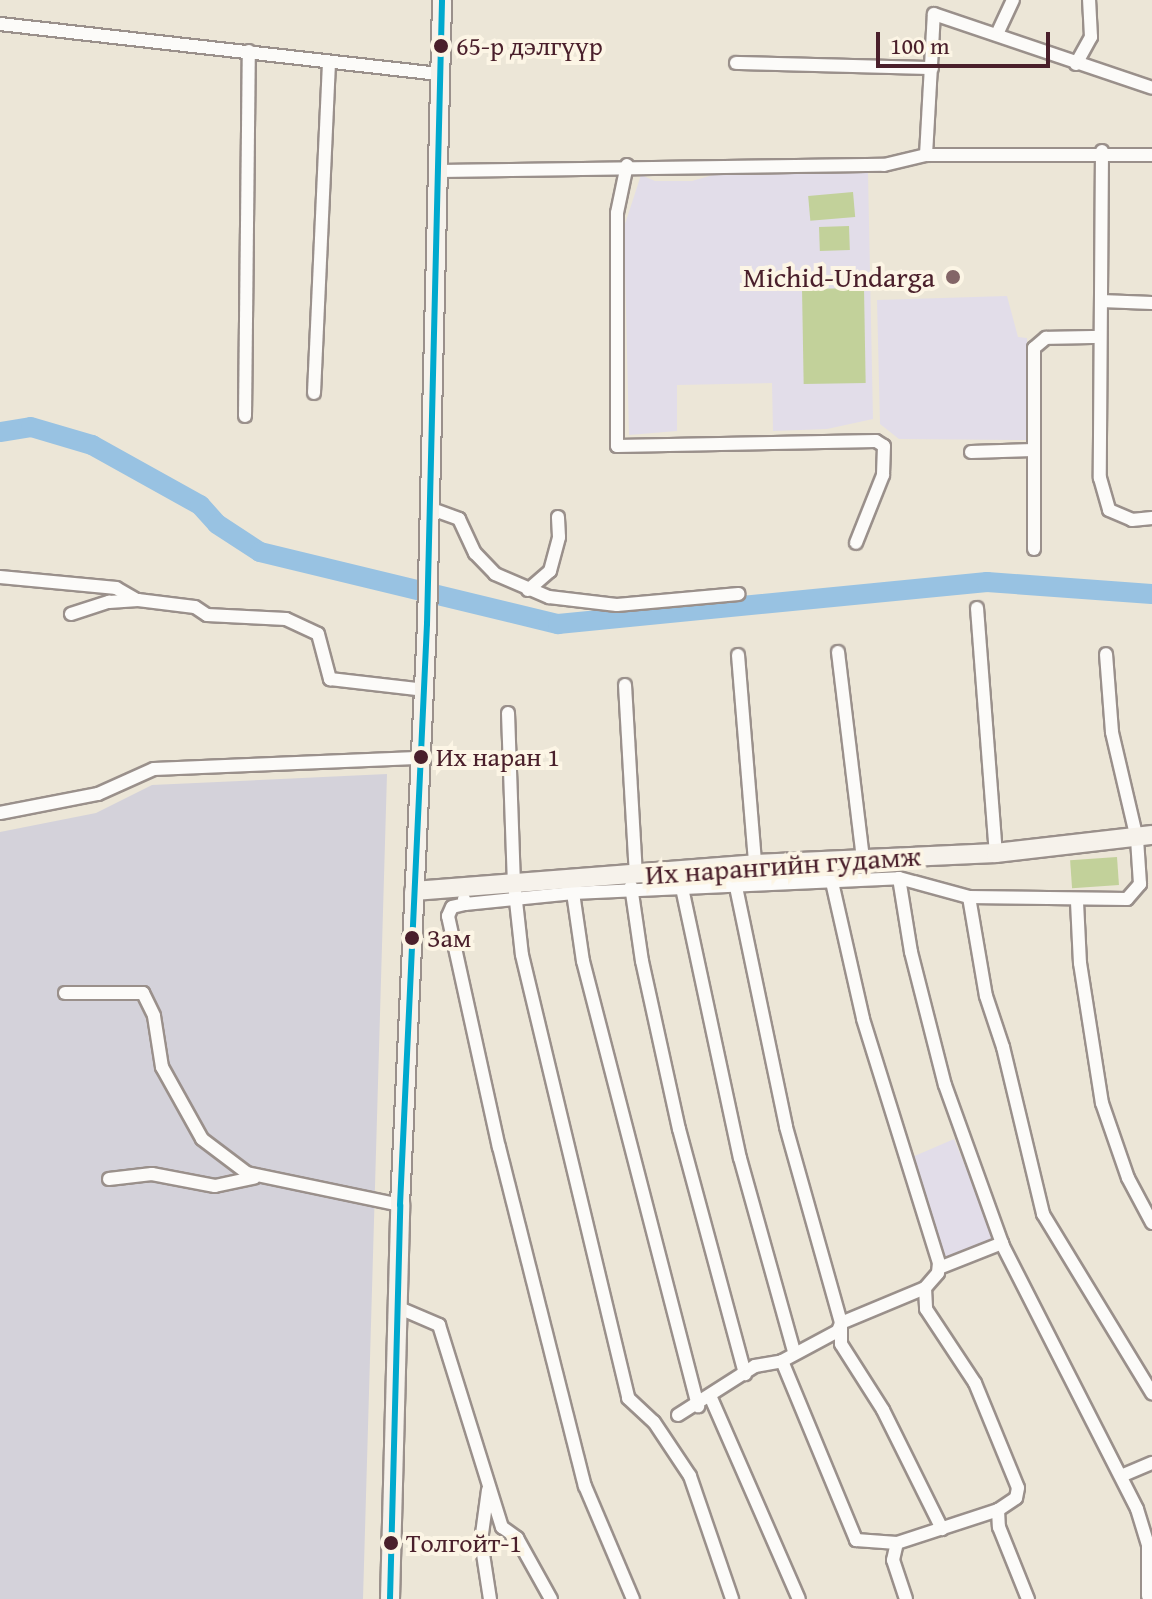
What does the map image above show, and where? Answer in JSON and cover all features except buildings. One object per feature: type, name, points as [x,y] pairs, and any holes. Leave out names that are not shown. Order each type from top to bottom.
[{"type":"main road","points":[[390,1599],[400,1205],[425,690],[442,0]]},
{"type":"main road","name":"Их нарангийн гудамж","points":[[414,891],[464,896],[632,880],[755,864],[996,853],[1144,837]]},
{"type":"street","points":[[926,155],[934,14],[931,0]]},
{"type":"street","points":[[998,32],[1013,0]]},
{"type":"street","points":[[1076,64],[1091,37],[1089,0]]},
{"type":"street","points":[[934,14],[998,32],[1076,64],[1151,86]]},
{"type":"street","points":[[0,24],[441,74]]},
{"type":"street","points":[[245,416],[249,51]]},
{"type":"street","points":[[314,393],[329,62]]},
{"type":"street","points":[[736,63],[932,68]]},
{"type":"street","points":[[1102,151],[1099,337],[1103,496],[1109,510],[1119,517],[1152,518]]},
{"type":"street","points":[[440,171],[627,165],[884,165],[926,155],[1102,151],[1152,155]]},
{"type":"street","points":[[627,165],[617,213],[617,446],[876,441],[884,446],[883,475],[856,543]]},
{"type":"street","points":[[1101,301],[1152,303]]},
{"type":"street","points":[[1034,549],[1034,348],[1046,338],[1099,337]]},
{"type":"street","points":[[971,452],[1033,450]]},
{"type":"street","points":[[429,516],[459,519],[484,564],[528,590],[617,605],[739,594]]},
{"type":"street","points":[[528,590],[550,571],[559,537],[558,517]]},
{"type":"street","points":[[0,577],[116,588],[138,600]]},
{"type":"street","points":[[71,614],[109,602],[138,600],[195,607],[207,615],[286,619],[318,634],[330,679],[425,690]]},
{"type":"street","points":[[977,608],[996,853]]},
{"type":"street","points":[[838,652],[863,858]]},
{"type":"street","points":[[632,880],[682,888],[899,878],[969,897],[1077,902],[1127,899],[1146,884],[1144,837],[1112,732],[1106,654]]},
{"type":"street","points":[[738,655],[755,864]]},
{"type":"street","points":[[625,685],[632,880],[642,961],[679,1129],[745,1374]]},
{"type":"street","points":[[508,713],[514,892],[522,955],[628,1398],[654,1422],[690,1476],[732,1599]]},
{"type":"street","points":[[0,813],[98,794],[154,769],[422,758]]},
{"type":"street","points":[[899,878],[936,1055],[1002,1243],[1121,1476],[1148,1545],[1147,1597]]},
{"type":"street","points":[[832,882],[863,1019],[939,1268]]},
{"type":"street","points":[[572,886],[602,1038],[698,1406]]},
{"type":"street","points":[[736,887],[786,1127],[841,1323],[841,1344],[883,1410],[942,1529]]},
{"type":"street","points":[[682,888],[740,1158],[794,1352]]},
{"type":"street","points":[[464,896],[452,907],[448,916],[499,1147],[585,1486],[633,1599]]},
{"type":"street","points":[[969,897],[986,996],[1003,1047],[1043,1214],[1152,1393]]},
{"type":"street","points":[[1077,902],[1080,963],[1102,1103],[1128,1178],[1152,1223]]},
{"type":"street","points":[[65,993],[143,993],[150,1001],[162,1067],[202,1139],[247,1173],[400,1205]]},
{"type":"street","points":[[109,1179],[152,1174],[215,1186],[261,1177]]},
{"type":"street","points":[[678,1415],[711,1398],[755,1366],[782,1361],[838,1331],[841,1323],[925,1288],[939,1268],[1002,1243]]},
{"type":"street","points":[[782,1361],[856,1540],[897,1543],[998,1510],[1016,1498],[1018,1488],[975,1383],[926,1309],[925,1288]]},
{"type":"street","points":[[397,1307],[439,1325],[502,1527],[517,1538],[551,1599]]},
{"type":"street","points":[[711,1398],[799,1599]]},
{"type":"street","points":[[1121,1476],[1152,1463]]},
{"type":"street","points":[[488,1487],[481,1541],[490,1599]]},
{"type":"street","points":[[998,1510],[999,1527],[1028,1599]]},
{"type":"street","points":[[897,1543],[893,1560],[906,1599]]},
{"type":"shaded area","points":[[868,173],[873,419],[827,429],[773,431],[772,383],[677,385],[677,431],[629,435],[624,227],[641,175],[655,181],[692,181],[713,175]]},
{"type":"shaded area","points":[[1007,296],[1018,337],[1027,338],[1028,440],[899,439],[880,424],[877,300]]},
{"type":"shaded area","points":[[387,774],[363,1599],[0,1599],[0,832],[96,813],[152,785]]},
{"type":"shaded area","points":[[954,1139],[995,1238],[945,1262],[910,1158]]},
{"type":"green space","points":[[853,192],[855,217],[810,221],[808,196]]},
{"type":"green space","points":[[849,226],[850,250],[820,251],[819,227]]},
{"type":"green space","points":[[864,288],[866,383],[804,384],[802,289]]},
{"type":"green space","points":[[1117,857],[1119,885],[1072,888],[1070,860]]},
{"type":"waterway","points":[[0,432],[31,427],[92,445],[200,505],[217,524],[260,552],[558,624],[987,582],[1152,594]]},
{"type":"transit line","points":[[390,1599],[400,1205],[427,624],[442,0]]},
{"type":"place","name":"65-р дэлгүүр","points":[[441,46]]},
{"type":"place","name":"Michid-Undarga","points":[[953,277]]},
{"type":"place","name":"Их наран 1","points":[[421,757]]},
{"type":"place","name":"Зам","points":[[412,938]]},
{"type":"place","name":"Толгойт-1","points":[[391,1543]]}]
